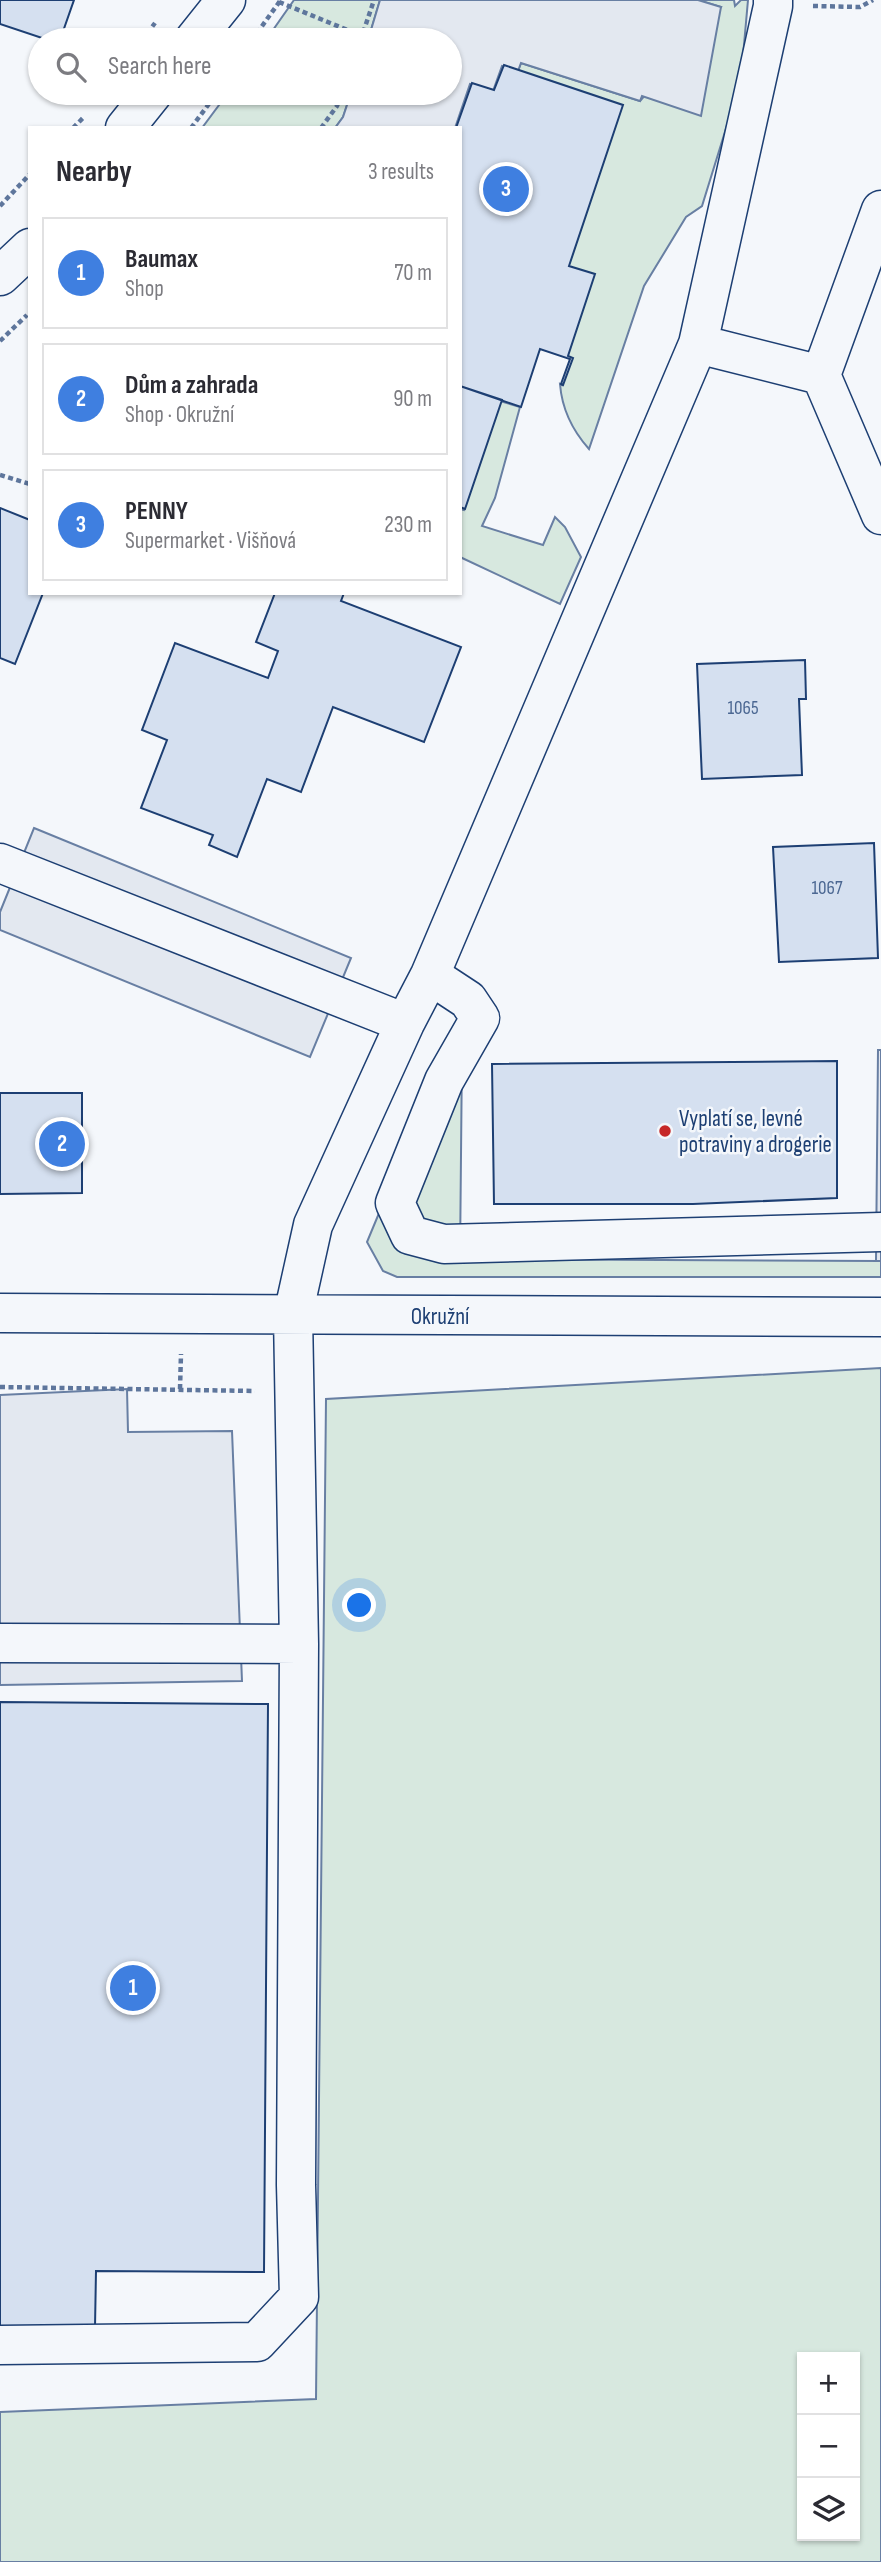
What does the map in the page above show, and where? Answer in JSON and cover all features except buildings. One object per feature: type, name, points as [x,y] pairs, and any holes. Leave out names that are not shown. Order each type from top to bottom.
[{"type":"street","points":[[204,28],[226,0]]},
{"type":"street","points":[[0,2345],[257,2342],[299,2297],[296,2185],[299,1644],[293,1315],[313,1225],[405,1023],[430,975],[698,344],[774,2]]},
{"type":"street","points":[[127,126],[143,105]]},
{"type":"street","points":[[881,210],[821,375],[881,514]]},
{"type":"street","points":[[0,276],[28,250]]},
{"type":"street","points":[[698,344],[821,375]]},
{"type":"street","points":[[0,863],[405,1023]]},
{"type":"street","points":[[430,975],[468,1000],[480,1018],[444,1081],[395,1203],[410,1236],[444,1244],[881,1232]]},
{"type":"street","name":"Okružní","points":[[0,1313],[881,1317]]},
{"type":"street","points":[[0,1643],[299,1644]]},
{"type":"path","points":[[364,28],[374,0]]},
{"type":"path","points":[[774,2],[860,7],[873,0]]},
{"type":"path","points":[[261,28],[279,1],[339,28]]},
{"type":"path","points":[[192,126],[208,105]]},
{"type":"path","points":[[322,126],[337,105]]},
{"type":"path","points":[[0,206],[28,176]]},
{"type":"path","points":[[0,341],[27,315]]},
{"type":"path","points":[[0,475],[28,483]]},
{"type":"path","points":[[0,1387],[267,1391]]},
{"type":"shaded area","points":[[294,0],[380,0],[372,28],[274,28]]},
{"type":"shaded area","points":[[380,0],[698,0],[721,7],[701,116],[642,96],[640,101],[521,63],[518,71],[502,66],[493,91],[470,84],[456,126],[336,126],[347,105],[462,105],[462,28],[372,28]]},
{"type":"shaded area","points":[[698,0],[734,0],[735,6],[741,0],[748,0],[743,56],[728,122],[702,206],[686,217],[644,286],[589,449],[569,419],[561,393],[560,384],[562,385],[571,359],[566,357],[568,267],[518,71],[521,63],[640,101],[721,7]]},
{"type":"shaded area","points":[[219,105],[347,105],[336,126],[203,126]]},
{"type":"shaded area","points":[[500,401],[520,407],[495,498],[482,526],[543,545],[555,517],[565,527],[581,557],[560,604],[462,558],[464,510]]},
{"type":"shaded area","points":[[34,828],[351,958],[310,1057],[0,930],[0,912]]},
{"type":"shaded area","points":[[878,1050],[881,1050],[881,1261],[876,1261]]},
{"type":"shaded area","points":[[462,1051],[460,1259],[881,1261],[881,1277],[397,1277],[383,1271],[367,1242],[446,1052]]},
{"type":"shaded area","points":[[881,1368],[881,2562],[0,2562],[0,2412],[316,2399],[326,1399]]},
{"type":"shaded area","points":[[127,1389],[128,1432],[232,1431],[242,1681],[0,1685],[0,1395]]},
{"type":"place","name":"PENNY","points":[[506,189]]},
{"type":"place","name":"Vyplatí se, levné potraviny a drogerie","points":[[665,1131]]},
{"type":"place","name":"Dům a zahrada","points":[[62,1144]]},
{"type":"place","name":"Baumax","points":[[133,1988]]}]
